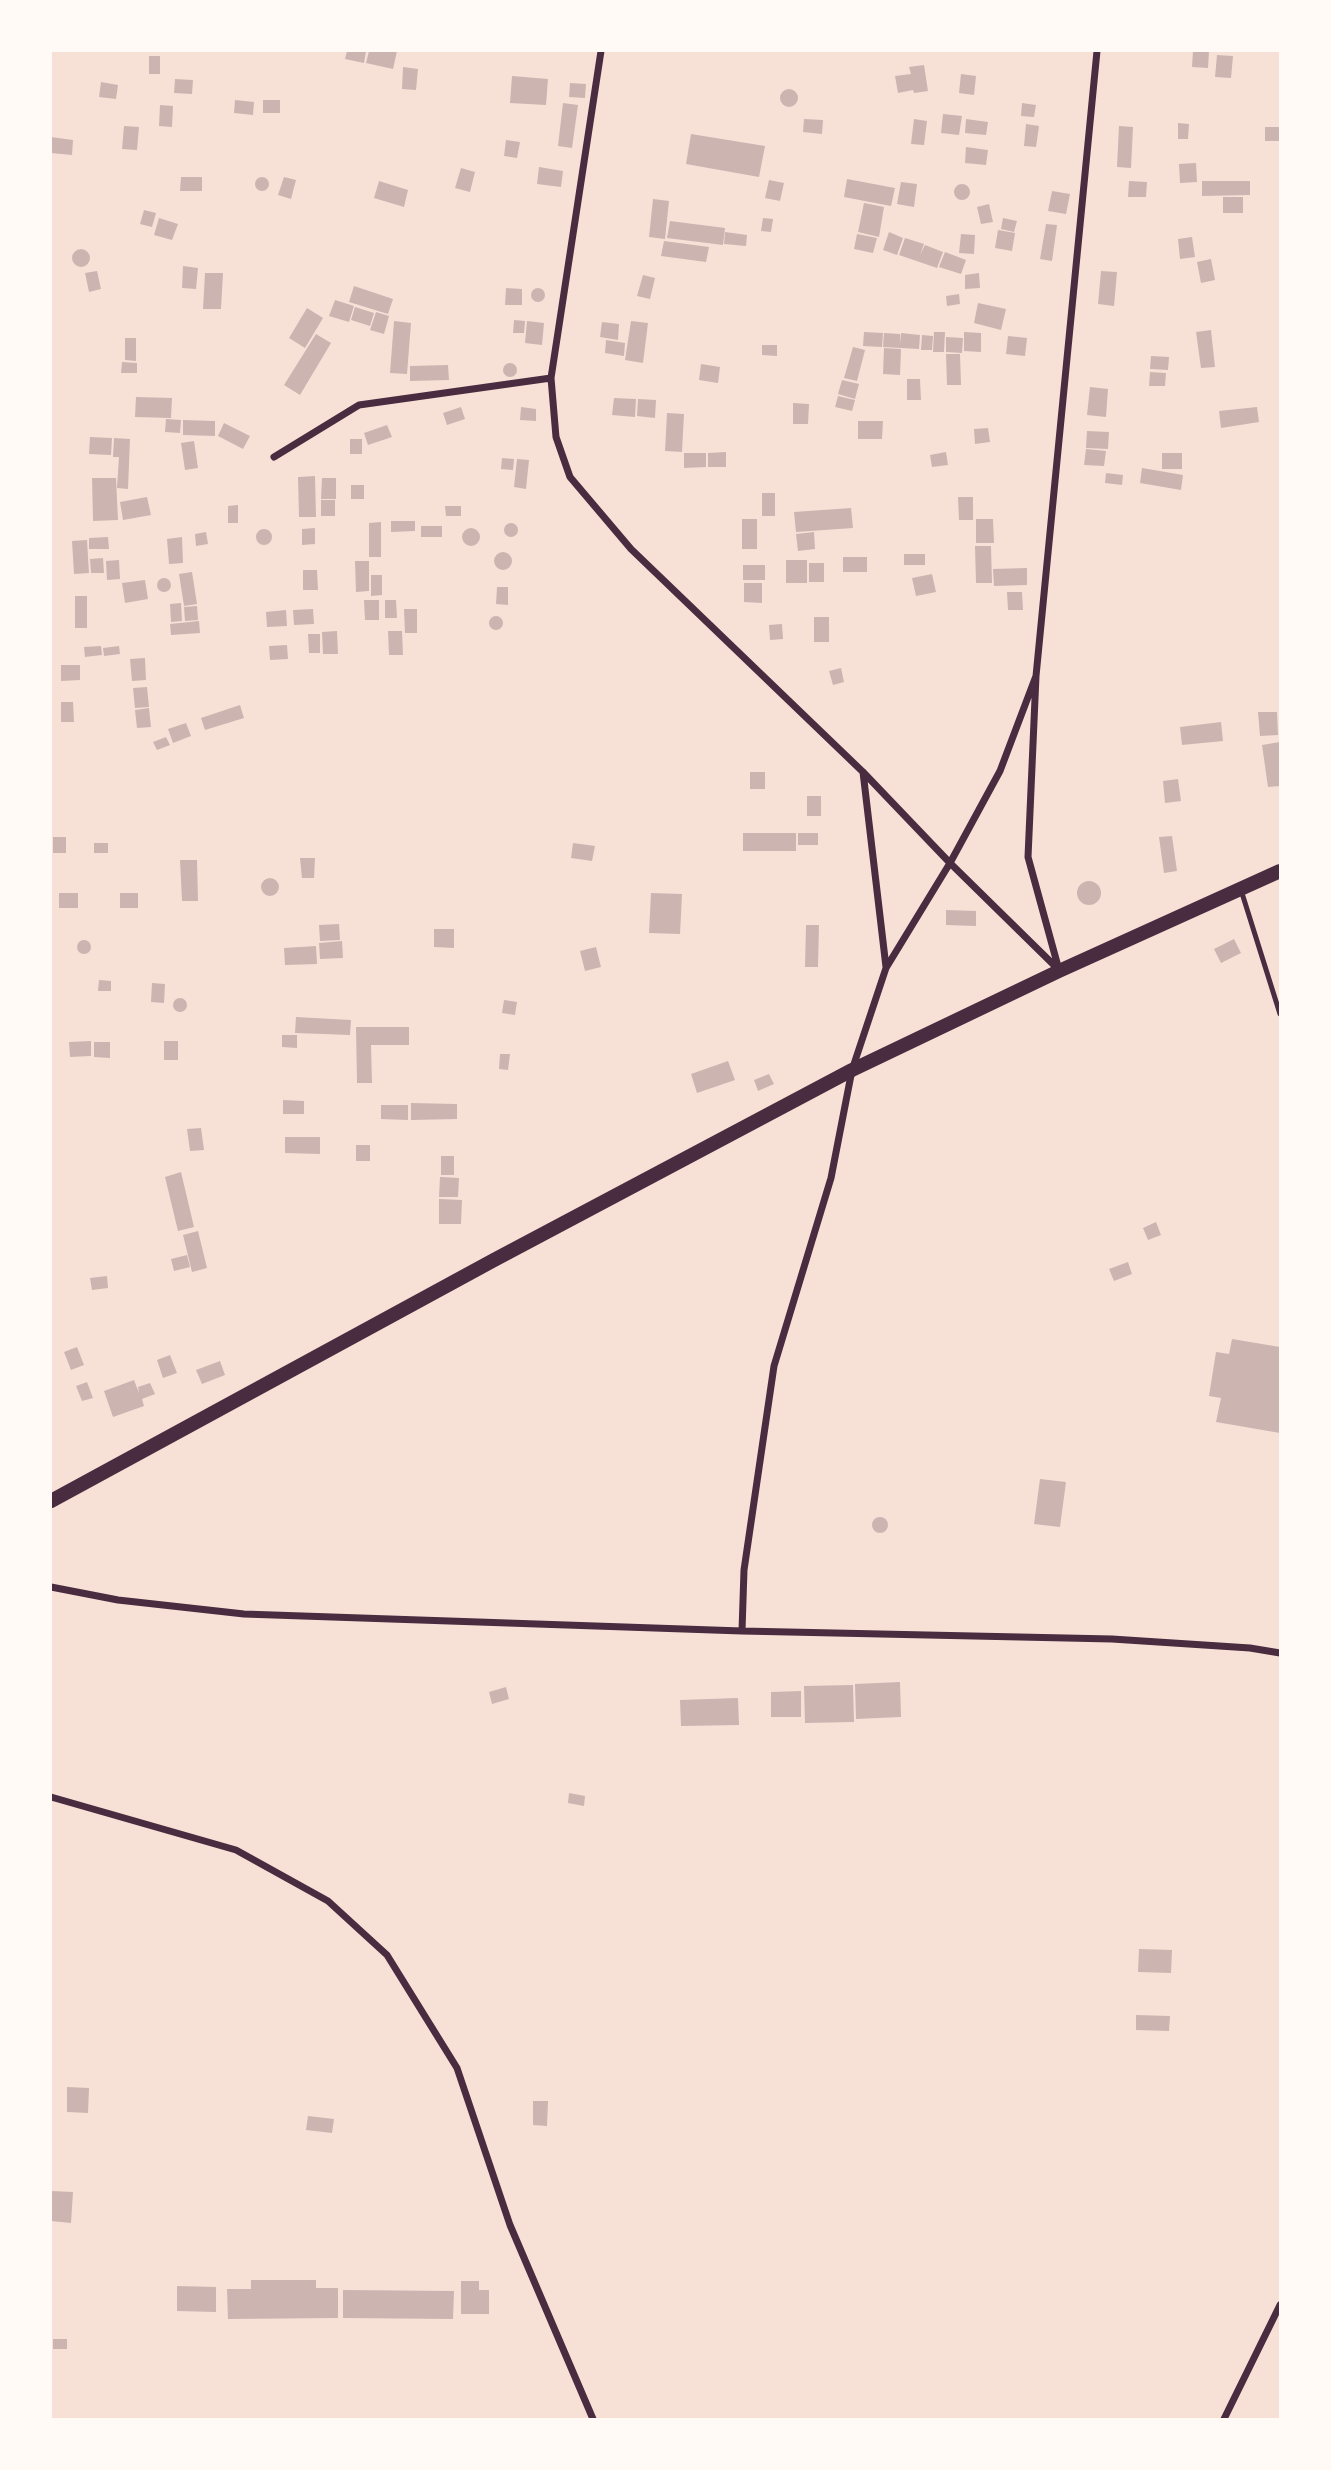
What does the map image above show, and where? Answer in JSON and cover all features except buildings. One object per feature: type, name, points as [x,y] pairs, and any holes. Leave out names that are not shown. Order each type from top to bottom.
[{"type":"main road","points":[[51,1501],[852,1070],[1059,971],[1280,871]]},
{"type":"street","points":[[601,51],[551,378],[556,437],[570,477],[631,550],[863,772],[1059,971]]},
{"type":"street","points":[[1059,971],[1028,857],[1036,676],[1097,51]]},
{"type":"street","points":[[274,457],[359,405],[551,378]]},
{"type":"street","points":[[743,1631],[744,1570],[774,1366],[831,1178],[852,1070],[886,968],[950,863],[1000,771],[1036,676]]},
{"type":"street","points":[[863,772],[886,968]]},
{"type":"street","points":[[51,1587],[118,1601],[244,1614],[743,1631],[1112,1639],[1250,1648],[1280,1653]]},
{"type":"street","points":[[51,1797],[236,1850],[328,1901],[387,1955],[457,2068],[510,2225],[593,2419]]},
{"type":"street","points":[[1224,2419],[1280,2305]]},
{"type":"lane","points":[[1240,889],[1280,1014]]}]
